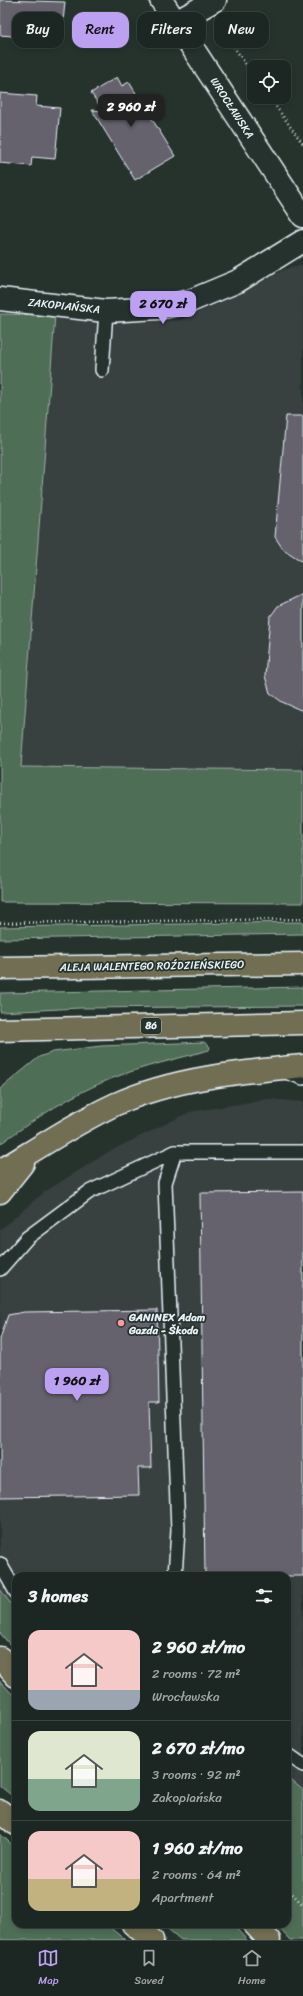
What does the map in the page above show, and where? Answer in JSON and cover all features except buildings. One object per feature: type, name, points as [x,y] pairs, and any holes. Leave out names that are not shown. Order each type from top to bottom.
[{"type":"main road","name":"ALEJA WALENTEGO ROŹDZIEŃSKIEGO","points":[[0,968],[303,964]]},
{"type":"main road","name":"86","points":[[0,1030],[303,1023]]},
{"type":"main road","points":[[0,1172],[84,1120],[117,1104],[144,1094],[205,1077],[303,1066]]},
{"type":"main road","points":[[0,1192],[32,1152]]},
{"type":"main road","points":[[0,1658],[12,1672]]},
{"type":"main road","points":[[0,1811],[12,1821]]},
{"type":"main road","points":[[138,1928],[152,1940]]},
{"type":"main road","points":[[258,1928],[269,1940]]},
{"type":"street","name":"WROCŁAWSKA","points":[[161,0],[169,12]]},
{"type":"street","points":[[193,12],[210,2]]},
{"type":"street","name":"WROCŁAWSKA","points":[[193,48],[303,216]]},
{"type":"street","name":"ZAKOPIAŃSKA","points":[[0,299],[106,311],[159,308],[190,301],[244,277],[303,241]]},
{"type":"lane","points":[[102,370],[106,311]]},
{"type":"lane","points":[[276,1069],[303,1078]]},
{"type":"lane","points":[[0,1269],[27,1238],[89,1192],[175,1152],[303,1152]]},
{"type":"lane","points":[[175,1152],[165,1183],[178,1530],[176,1572]]},
{"type":"lane","points":[[0,1564],[12,1585]]},
{"type":"lane","points":[[291,1757],[303,1766]]},
{"type":"path","points":[[210,2],[247,64]]},
{"type":"path","points":[[274,104],[303,144]]},
{"type":"path","points":[[0,923],[303,919]]},
{"type":"path","points":[[291,1892],[303,1905]]},
{"type":"shaded area","points":[[303,265],[303,770],[21,767],[55,315],[146,322],[180,320],[224,301],[283,270],[294,266]]},
{"type":"shaded area","points":[[268,1099],[303,1102],[303,1790],[291,1780],[291,1572],[12,1572],[12,1606],[0,1589],[0,1230],[43,1193],[108,1152],[190,1112]]},
{"type":"green space","points":[[0,314],[55,315],[21,767],[303,770],[303,903],[0,902]]},
{"type":"green space","points":[[303,922],[303,934],[0,939],[0,927]]},
{"type":"green space","points":[[303,987],[303,1006],[80,1008],[0,1012],[0,993]]},
{"type":"green space","points":[[204,1042],[210,1047],[209,1050],[149,1066],[113,1078],[83,1091],[41,1116],[0,1144],[0,1089],[39,1057],[53,1052],[101,1046]]},
{"type":"green space","points":[[0,1589],[12,1606],[12,1647],[0,1633]]},
{"type":"green space","points":[[0,1681],[12,1694],[12,1796],[0,1786]]},
{"type":"green space","points":[[291,1780],[303,1790],[303,1940],[290,1940],[279,1928],[291,1928]]},
{"type":"green space","points":[[0,1834],[12,1844],[12,1928],[111,1928],[125,1940],[0,1940]]},
{"type":"green space","points":[[167,1928],[236,1928],[247,1940],[181,1940]]},
{"type":"place","name":"GANINEX Adam Gazda - Škoda","points":[[121,1323]]}]
